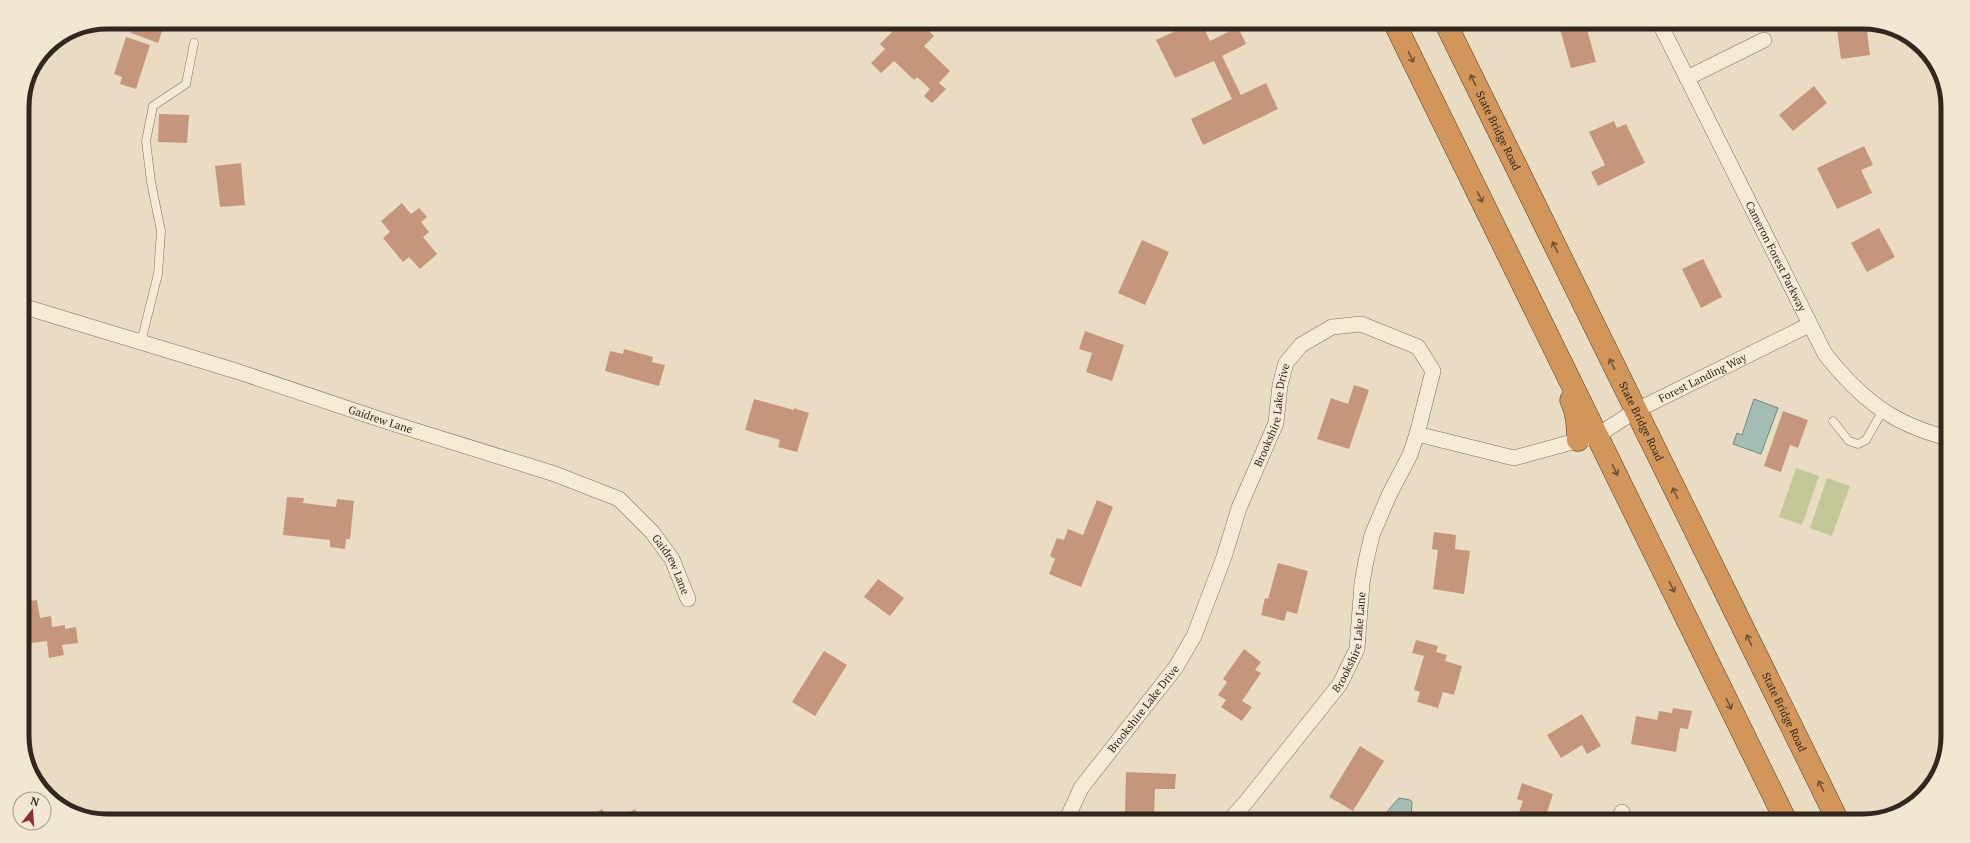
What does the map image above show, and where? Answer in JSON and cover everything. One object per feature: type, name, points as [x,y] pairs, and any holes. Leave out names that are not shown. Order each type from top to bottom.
[{"type":"highway","points":[[1397,29],[1534,306],[1588,438],[1782,814]]},
{"type":"highway","name":"State Bridge Road","points":[[1448,29],[1635,412],[1835,814]]},
{"type":"street","name":"Cameron Forest Parkway","points":[[1662,29],[1809,325],[1825,354],[1846,381],[1871,403],[1901,421],[1928,433],[1941,436]]},
{"type":"street","points":[[1686,78],[1764,40]]},
{"type":"street","name":"Gaidrew Lane","points":[[29,308],[141,342],[555,474],[619,499],[652,532],[672,559],[688,599]]},
{"type":"street","name":"Brookshire Lake Drive","points":[[1069,814],[1081,788],[1176,667],[1194,636],[1224,557],[1239,508],[1276,423],[1280,385],[1286,363],[1300,345],[1332,327],[1361,324],[1418,347],[1434,371],[1417,434]]},
{"type":"street","name":"Forest Landing Way","points":[[1588,438],[1635,412],[1809,325]]},
{"type":"street","points":[[1417,434],[1514,458],[1588,438]]},
{"type":"street","name":"Brookshire Lake Lane","points":[[1235,814],[1340,684],[1358,650],[1362,583],[1372,535],[1389,495],[1410,455],[1417,434]]},
{"type":"lane","points":[[141,342],[158,274],[161,231],[151,182],[146,140],[153,106],[186,84],[194,43]]},
{"type":"lane","points":[[1833,421],[1849,441],[1858,444],[1866,440],[1882,410]]},
{"type":"green space","points":[[1796,468],[1819,476],[1802,525],[1779,517]]},
{"type":"green space","points":[[1827,478],[1850,486],[1832,536],[1810,528]]},
{"type":"water","points":[[1754,399],[1778,408],[1761,454],[1733,444],[1737,433],[1742,435]]},
{"type":"water","points":[[1399,798],[1410,800],[1412,802],[1411,814],[1385,814]]},
{"type":"building","points":[[132,29],[163,29],[158,43],[131,33]]},
{"type":"building","points":[[895,29],[927,29],[934,36],[924,46],[950,71],[939,83],[946,89],[932,103],[924,96],[930,89],[917,77],[914,80],[894,61],[881,73],[871,63],[885,49],[880,44]]},
{"type":"building","points":[[1180,29],[1204,29],[1210,41],[1234,29],[1239,29],[1246,44],[1222,56],[1241,95],[1266,83],[1278,109],[1203,145],[1191,119],[1232,99],[1214,61],[1175,78],[1156,40]]},
{"type":"building","points":[[1560,29],[1587,29],[1596,62],[1571,68]]},
{"type":"building","points":[[1837,29],[1867,29],[1870,55],[1841,59]]},
{"type":"building","points":[[126,37],[150,45],[136,89],[120,84],[122,77],[114,74]]},
{"type":"building","points":[[1814,86],[1827,103],[1793,131],[1779,115]]},
{"type":"building","points":[[159,114],[189,115],[187,143],[158,142]]},
{"type":"building","points":[[1614,121],[1617,128],[1626,124],[1645,163],[1598,186],[1591,172],[1605,165],[1589,132]]},
{"type":"building","points":[[1864,146],[1873,165],[1861,170],[1872,193],[1837,209],[1817,168]]},
{"type":"building","points":[[241,163],[245,205],[220,207],[215,166]]},
{"type":"building","points":[[402,203],[411,214],[419,208],[427,217],[421,222],[429,232],[423,237],[437,254],[420,269],[409,257],[403,262],[383,238],[390,232],[381,221]]},
{"type":"building","points":[[1879,228],[1895,257],[1867,272],[1851,243]]},
{"type":"building","points":[[1142,240],[1169,252],[1145,305],[1118,293]]},
{"type":"building","points":[[1703,259],[1722,297],[1701,308],[1682,269]]},
{"type":"building","points":[[1085,331],[1124,345],[1112,381],[1086,372],[1092,353],[1079,349]]},
{"type":"building","points":[[624,349],[653,357],[652,362],[665,365],[659,386],[605,371],[610,351],[623,354]]},
{"type":"building","points":[[1354,385],[1369,390],[1349,449],[1317,439],[1331,398],[1348,404]]},
{"type":"building","points":[[754,399],[809,413],[797,452],[778,447],[780,440],[745,430]]},
{"type":"building","points":[[1783,411],[1808,420],[1798,448],[1790,445],[1781,472],[1764,466]]},
{"type":"building","points":[[287,497],[304,498],[303,503],[336,507],[337,499],[354,501],[350,539],[346,539],[345,549],[330,547],[330,540],[283,535]]},
{"type":"building","points":[[1097,500],[1113,507],[1081,587],[1049,574],[1055,559],[1050,556],[1057,538],[1064,540],[1068,529],[1083,535]]},
{"type":"building","points":[[1434,532],[1456,535],[1455,549],[1470,551],[1464,594],[1433,589],[1438,550],[1432,549]]},
{"type":"building","points":[[1278,563],[1308,571],[1297,614],[1287,611],[1284,621],[1261,615],[1265,598],[1268,599]]},
{"type":"building","points":[[878,579],[904,598],[890,616],[864,597]]},
{"type":"building","points":[[37,600],[40,618],[51,616],[52,627],[65,625],[65,629],[76,627],[78,643],[62,645],[64,655],[49,658],[47,641],[31,643],[29,634],[29,601]]},
{"type":"building","points":[[1416,640],[1438,646],[1436,652],[1447,655],[1445,661],[1462,666],[1454,695],[1443,692],[1438,708],[1417,702],[1420,692],[1414,690],[1424,656],[1412,653]]},
{"type":"building","points":[[1244,649],[1261,662],[1255,670],[1261,673],[1242,701],[1252,707],[1242,721],[1221,707],[1226,700],[1218,695],[1227,682],[1223,679]]},
{"type":"building","points":[[824,651],[847,665],[815,716],[792,702]]},
{"type":"building","points":[[1673,708],[1692,711],[1688,729],[1680,728],[1676,752],[1631,744],[1636,716],[1657,720],[1659,711],[1672,713]]},
{"type":"building","points":[[1582,714],[1601,746],[1587,754],[1582,745],[1561,758],[1547,735]]},
{"type":"building","points":[[1360,746],[1384,761],[1353,811],[1329,797]]},
{"type":"building","points":[[1126,772],[1176,774],[1175,789],[1155,789],[1154,814],[1125,814]]},
{"type":"building","points":[[1522,783],[1553,794],[1546,814],[1518,814],[1523,801],[1517,799]]},
{"type":"building","points":[[602,809],[605,814],[594,814]]},
{"type":"building","points":[[635,809],[638,814],[627,814]]}]
